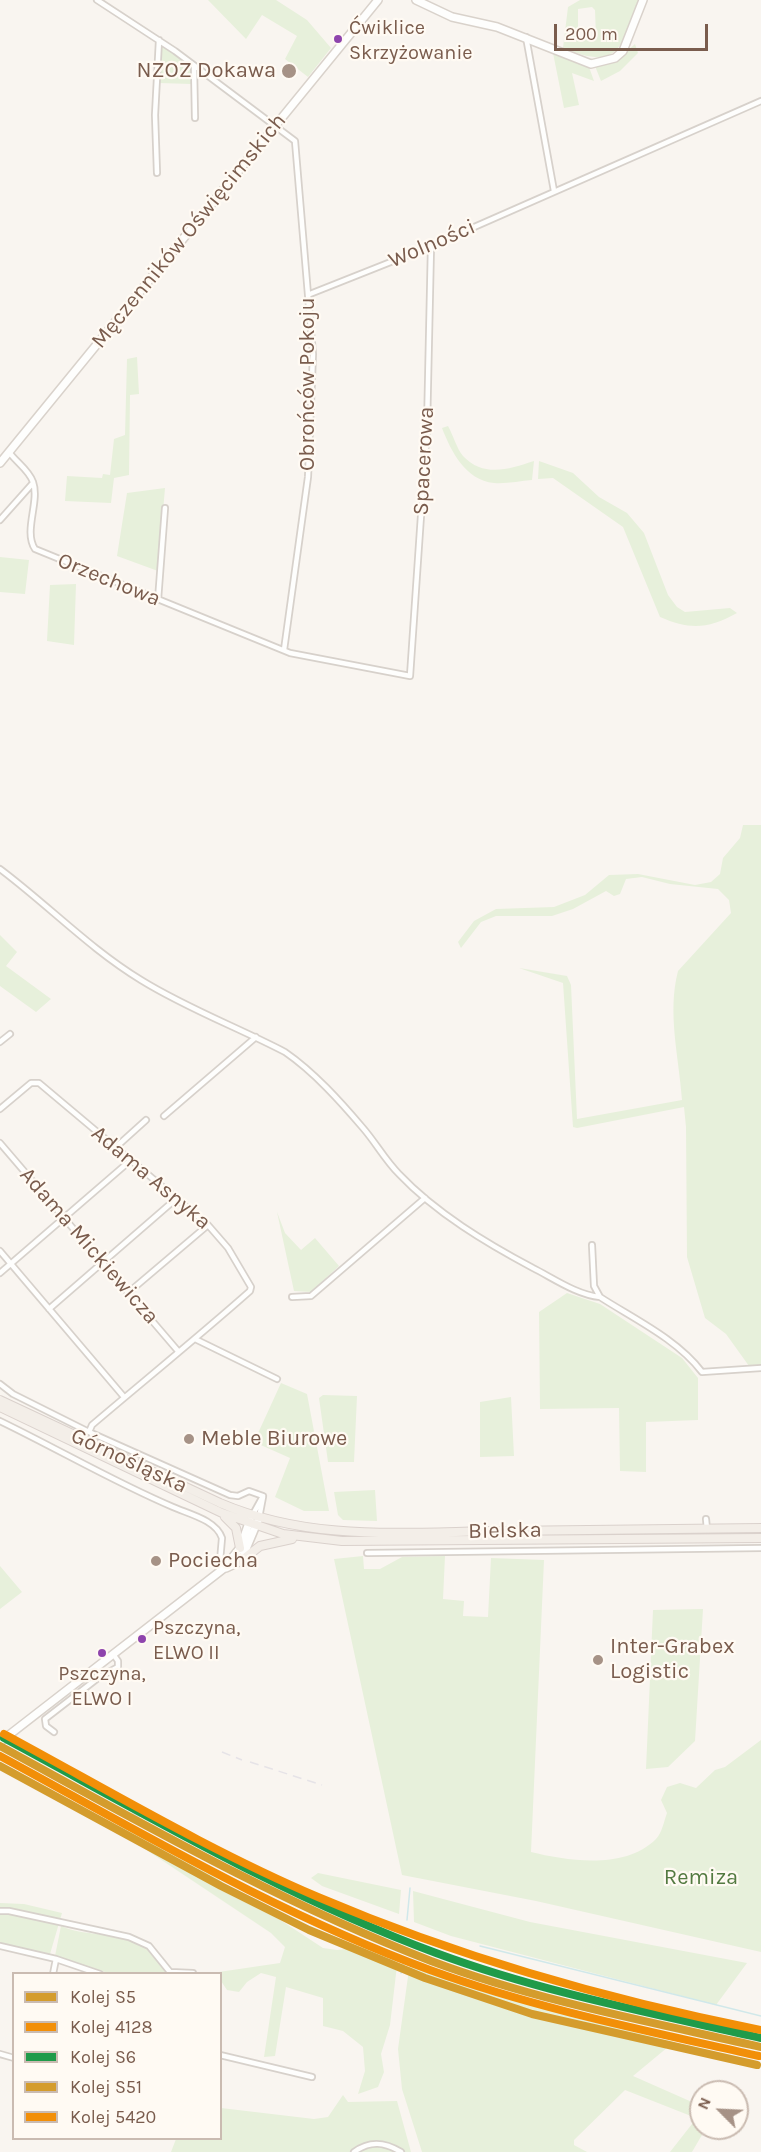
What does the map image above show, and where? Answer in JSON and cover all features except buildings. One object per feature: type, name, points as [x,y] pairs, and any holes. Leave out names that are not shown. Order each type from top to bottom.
[{"type":"main road","name":"Męczenników Oświęcimskich","points":[[0,463],[378,0]]},
{"type":"main road","points":[[416,0],[452,17],[497,27],[583,62],[604,62],[623,51],[644,0]]},
{"type":"main road","name":"Górnośląska","points":[[0,1400],[255,1517]]},
{"type":"main road","name":"Górnośląska","points":[[0,1407],[222,1513],[252,1525]]},
{"type":"main road","points":[[222,1513],[236,1528],[240,1548]]},
{"type":"main road","points":[[241,1561],[255,1517]]},
{"type":"main road","name":"Bielska","points":[[255,1517],[290,1526],[343,1532],[761,1528]]},
{"type":"main road","points":[[0,1742],[223,1569],[240,1548],[252,1525]]},
{"type":"main road","name":"Bielska","points":[[252,1525],[299,1538],[368,1542],[761,1538]]},
{"type":"main road","points":[[223,1569],[241,1561],[270,1542],[299,1538]]},
{"type":"street","name":"Obrońców Pokoju","points":[[97,0],[159,40],[276,125],[293,138],[295,144],[310,294],[313,354],[308,477],[284,650]]},
{"type":"street","points":[[526,38],[554,191]]},
{"type":"street","points":[[157,173],[155,115],[159,40]]},
{"type":"street","points":[[194,66],[195,118]]},
{"type":"street","name":"Wolności","points":[[310,294],[431,246],[761,101]]},
{"type":"street","name":"Spacerowa","points":[[410,676],[427,428],[431,246]]},
{"type":"street","points":[[0,520],[33,483],[9,452]]},
{"type":"street","name":"Orzechowa","points":[[33,483],[35,498],[31,542],[35,549],[284,650],[410,676]]},
{"type":"street","points":[[158,600],[165,508]]},
{"type":"street","points":[[0,869],[98,950],[140,980],[256,1037],[301,1063],[364,1129],[399,1175],[425,1198],[516,1258],[568,1286],[600,1297],[664,1339],[702,1372],[761,1368]]},
{"type":"street","points":[[0,1042],[10,1034]]},
{"type":"street","points":[[164,1116],[256,1037]]},
{"type":"street","name":"Adama Asnyka","points":[[0,1109],[35,1082],[177,1198],[208,1225],[228,1248],[251,1287],[250,1291],[195,1339]]},
{"type":"street","points":[[115,1148],[146,1120]]},
{"type":"street","name":"Adama Mickiewicza","points":[[0,1143],[178,1351]]},
{"type":"street","points":[[0,1273],[130,1160]]},
{"type":"street","points":[[50,1309],[177,1198]]},
{"type":"street","points":[[292,1297],[311,1296],[425,1198]]},
{"type":"street","points":[[129,1292],[208,1225]]},
{"type":"street","points":[[592,1245],[594,1286],[600,1297]]},
{"type":"street","points":[[0,1251],[124,1397]]},
{"type":"street","points":[[89,1432],[92,1425],[195,1339],[278,1379]]},
{"type":"street","points":[[0,1384],[13,1394],[89,1432],[230,1495],[238,1496],[249,1491],[263,1496],[255,1517]]},
{"type":"street","points":[[20,1430],[25,1419]]},
{"type":"street","points":[[0,1420],[130,1489],[213,1525],[222,1538],[220,1561],[223,1569]]},
{"type":"street","points":[[706,1519],[707,1529]]},
{"type":"street","points":[[367,1553],[761,1548]]},
{"type":"street","points":[[54,1732],[46,1726],[45,1719],[98,1678],[118,1667],[118,1661],[113,1654]]},
{"type":"street","points":[[0,1911],[129,1937],[149,1946],[170,1972]]},
{"type":"street","points":[[0,1947],[56,1959],[94,1972]]},
{"type":"street","points":[[53,1972],[56,1959]]},
{"type":"street","points":[[222,2055],[312,2077]]},
{"type":"street","points":[[354,2152],[362,2147],[381,2143],[401,2152]]},
{"type":"green space","points":[[208,0],[276,0],[307,20],[331,48],[308,77],[285,59],[297,36],[262,15],[246,39]]},
{"type":"green space","points":[[580,0],[638,0],[622,43],[607,56],[582,55],[563,48],[568,7]],"holes":[[[592,7],[595,10],[596,37],[582,39],[578,33],[578,9]]]},
{"type":"green space","points":[[635,44],[638,53],[620,71],[601,81],[595,66],[617,60]]},
{"type":"green space","points":[[161,45],[192,67],[191,84],[159,83]]},
{"type":"green space","points":[[553,53],[589,67],[594,81],[572,73],[579,105],[564,108]]},
{"type":"green space","points":[[137,357],[139,394],[130,395],[129,475],[114,478],[111,503],[65,501],[67,476],[102,478],[103,474],[110,475],[114,439],[125,435],[127,359]]},
{"type":"green space","points":[[448,426],[461,453],[471,463],[497,470],[534,461],[532,480],[494,483],[475,476],[460,463],[450,446],[442,428]]},
{"type":"green space","points":[[539,461],[573,473],[599,497],[627,513],[644,533],[668,595],[677,607],[685,612],[730,608],[737,613],[717,622],[699,626],[681,624],[660,617],[623,527],[553,478],[538,479]]},
{"type":"green space","points":[[165,488],[158,571],[117,556],[127,493]]},
{"type":"green space","points":[[0,557],[29,560],[25,594],[0,592]]},
{"type":"green space","points":[[76,584],[74,645],[47,641],[50,585]]},
{"type":"green space","points":[[743,825],[761,825],[761,1366],[749,1366],[726,1334],[705,1318],[687,1257],[684,1107],[573,1127],[563,983],[519,968],[567,976],[571,985],[577,1119],[682,1100],[674,1019],[678,971],[731,913],[729,900],[718,889],[670,884],[642,877],[626,879],[620,894],[614,896],[606,891],[573,909],[552,916],[496,916],[481,922],[461,948],[458,942],[474,921],[496,909],[554,907],[585,895],[609,875],[638,874],[695,885],[711,882],[720,874],[723,858],[740,838]]},
{"type":"green space","points":[[0,935],[17,952],[6,966],[51,999],[36,1012],[0,986]]},
{"type":"green space","points":[[277,1212],[285,1233],[301,1250],[315,1238],[339,1266],[311,1292],[294,1291]]},
{"type":"green space","points":[[567,1293],[600,1304],[682,1358],[698,1378],[698,1420],[646,1422],[646,1472],[620,1471],[619,1408],[540,1409],[539,1312]]},
{"type":"green space","points":[[281,1383],[307,1394],[329,1511],[304,1511],[275,1497],[290,1458],[254,1442]]},
{"type":"green space","points":[[323,1395],[357,1396],[354,1462],[328,1462],[319,1398]]},
{"type":"green space","points":[[511,1397],[514,1456],[480,1457],[480,1402]]},
{"type":"green space","points":[[375,1490],[377,1521],[343,1520],[338,1515],[334,1492]]},
{"type":"green space","name":"Remiza","points":[[363,1556],[364,1569],[380,1569],[402,1557],[445,1556],[443,1599],[464,1601],[463,1616],[488,1617],[491,1558],[544,1560],[531,1852],[596,1861],[629,1855],[643,1849],[656,1839],[661,1830],[667,1813],[661,1800],[667,1787],[680,1783],[696,1788],[715,1770],[725,1767],[761,1740],[761,1952],[536,1901],[402,1875],[334,1559]]},
{"type":"green space","points":[[0,1566],[22,1592],[0,1609]]},
{"type":"green space","points":[[703,1609],[695,1741],[668,1767],[646,1769],[653,1610]]},
{"type":"green space","points":[[120,1820],[200,1861],[198,1866],[323,1948],[337,1950],[374,1946],[398,1957],[390,2025],[381,2054],[384,2072],[378,2087],[358,2094],[365,2071],[363,2047],[343,2031],[323,2026],[323,1998],[286,1987],[275,2056],[264,2057],[276,1977],[261,1973],[247,1982],[239,1992],[227,1990],[222,1982],[222,1972],[219,1972],[280,1963],[285,1947],[271,1933],[118,1831]]},
{"type":"green space","points":[[318,1873],[401,1890],[399,1914],[322,1886],[311,1878]]},
{"type":"green space","points":[[413,1891],[530,1922],[747,1963],[716,2005],[451,1936],[414,1922]]},
{"type":"green space","points":[[0,1903],[24,1904],[62,1913],[50,1954],[0,1943]]},
{"type":"green space","points":[[61,1926],[88,1933],[125,1936],[139,1940],[175,1972],[105,1972],[55,1956]]},
{"type":"green space","points":[[410,1962],[541,2006],[674,2042],[633,2076],[689,2101],[689,2115],[625,2090],[574,2140],[574,2145],[587,2152],[422,2152],[402,2089],[398,2049]]},
{"type":"green space","points":[[343,2095],[348,2102],[397,2101],[411,2152],[171,2152],[176,2140],[222,2140],[222,2108],[314,2119],[328,2117]]},
{"type":"green space","points":[[689,2128],[689,2140],[699,2140],[692,2152],[670,2152]]},
{"type":"waterway","points":[[407,1920],[410,1888]]},
{"type":"waterway","points":[[480,1946],[761,2016]]},
{"type":"waterway","points":[[401,1973],[405,1958]]},
{"type":"railway","points":[[222,1752],[242,1760]]},
{"type":"railway","points":[[25,1756],[70,1783]]},
{"type":"railway","points":[[250,1762],[322,1785]]},
{"type":"railway","points":[[104,1802],[140,1817]]},
{"type":"rail line","name":"5420","points":[[4,1734],[238,1860],[372,1919],[481,1958],[592,1991],[761,2030]]},
{"type":"rail line","name":"S6","points":[[4,1738],[216,1853],[380,1931],[436,1953],[516,1979],[597,2001],[761,2038]]},
{"type":"rail line","name":"S5","points":[[0,1746],[159,1833],[266,1888],[320,1914],[431,1961],[553,1999],[761,2047]]},
{"type":"rail line","name":"4128","points":[[0,1756],[211,1871],[374,1948],[470,1984],[552,2008],[759,2056]]},
{"type":"rail line","name":"S51","points":[[0,1766],[221,1886],[309,1930],[425,1978],[532,2014],[757,2065]]},
{"type":"place","name":"Ćwiklice Skrzyżowanie","points":[[338,39]]},
{"type":"place","name":"NZOZ Dokawa","points":[[289,71]]},
{"type":"place","name":"Meble Biurowe","points":[[189,1439]]},
{"type":"place","name":"Pociecha","points":[[156,1561]]},
{"type":"place","name":"Pszczyna, ELWO II","points":[[142,1639]]},
{"type":"place","name":"Pszczyna, ELWO I","points":[[102,1653]]},
{"type":"place","name":"Inter-Grabex Logistic","points":[[598,1660]]}]
